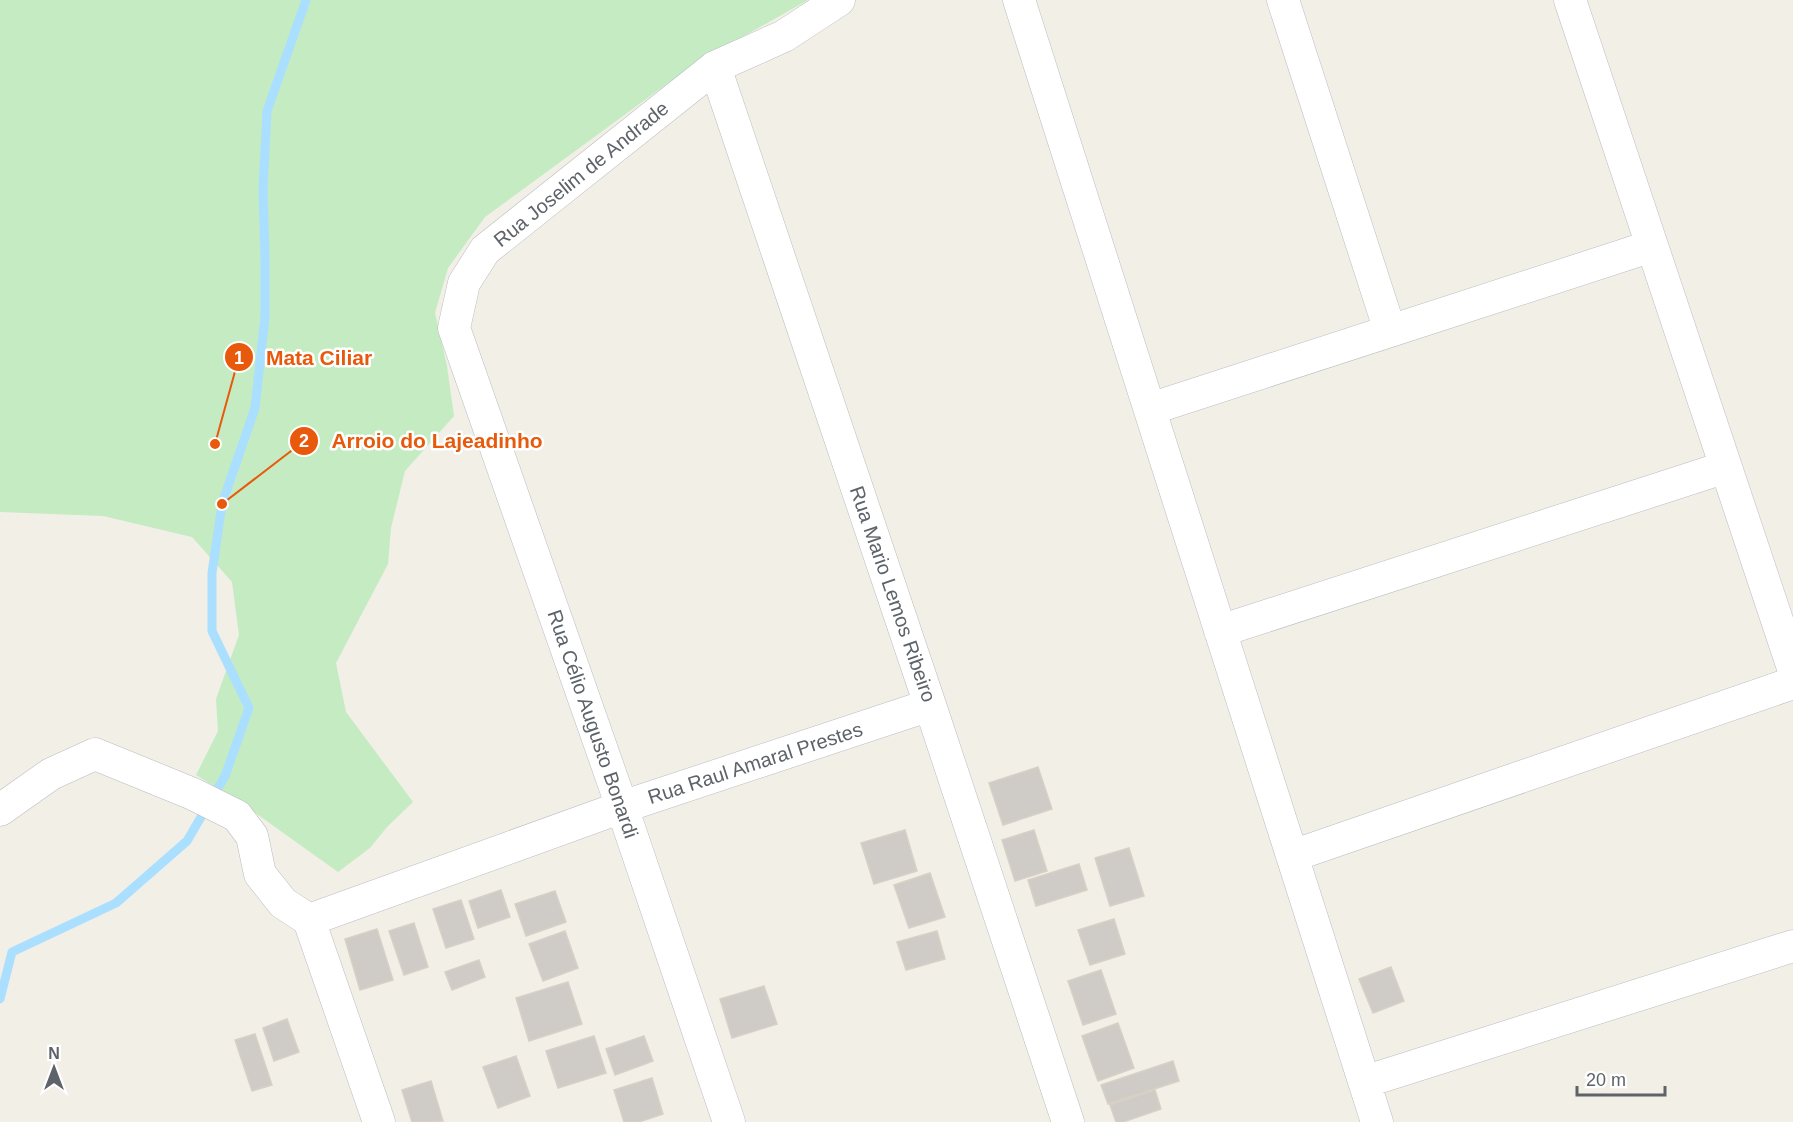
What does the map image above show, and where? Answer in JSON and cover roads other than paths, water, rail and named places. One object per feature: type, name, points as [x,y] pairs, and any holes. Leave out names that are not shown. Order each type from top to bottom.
[{"type":"street","name":"Rua Joselim de Andrade","points":[[454,327],[464,283],[485,250],[715,67],[784,36],[840,0]]},
{"type":"street","points":[[1019,0],[1377,1122]]},
{"type":"street","points":[[1283,0],[1390,331]]},
{"type":"street","points":[[1570,0],[1793,668]]},
{"type":"street","name":"Rua Mario Lemos Ribeiro","points":[[715,67],[1068,1122]]},
{"type":"street","points":[[1150,409],[1652,246]]},
{"type":"street","name":"Rua Célio Augusto Bonardi","points":[[454,327],[622,807],[729,1122]]},
{"type":"street","points":[[1221,631],[1726,467]]},
{"type":"street","points":[[1292,856],[1793,682]]},
{"type":"street","name":"Rua Raul Amaral Prestes","points":[[309,920],[622,807],[930,705]]},
{"type":"street","points":[[2,806],[51,774],[95,753],[193,794],[237,816],[252,836],[260,874],[283,903],[309,920],[379,1122]]},
{"type":"street","points":[[1364,1082],[1793,945]]},
{"type":"waterway","points":[[0,999],[12,952],[116,903],[187,841],[225,776],[249,708],[212,631],[212,573],[222,504],[255,408],[265,317],[263,189],[267,111],[306,0]]},
{"type":"place","name":"Mata Ciliar","points":[[215,444]]},
{"type":"place","name":"Arroio do Lajeadinho","points":[[222,504]]}]
